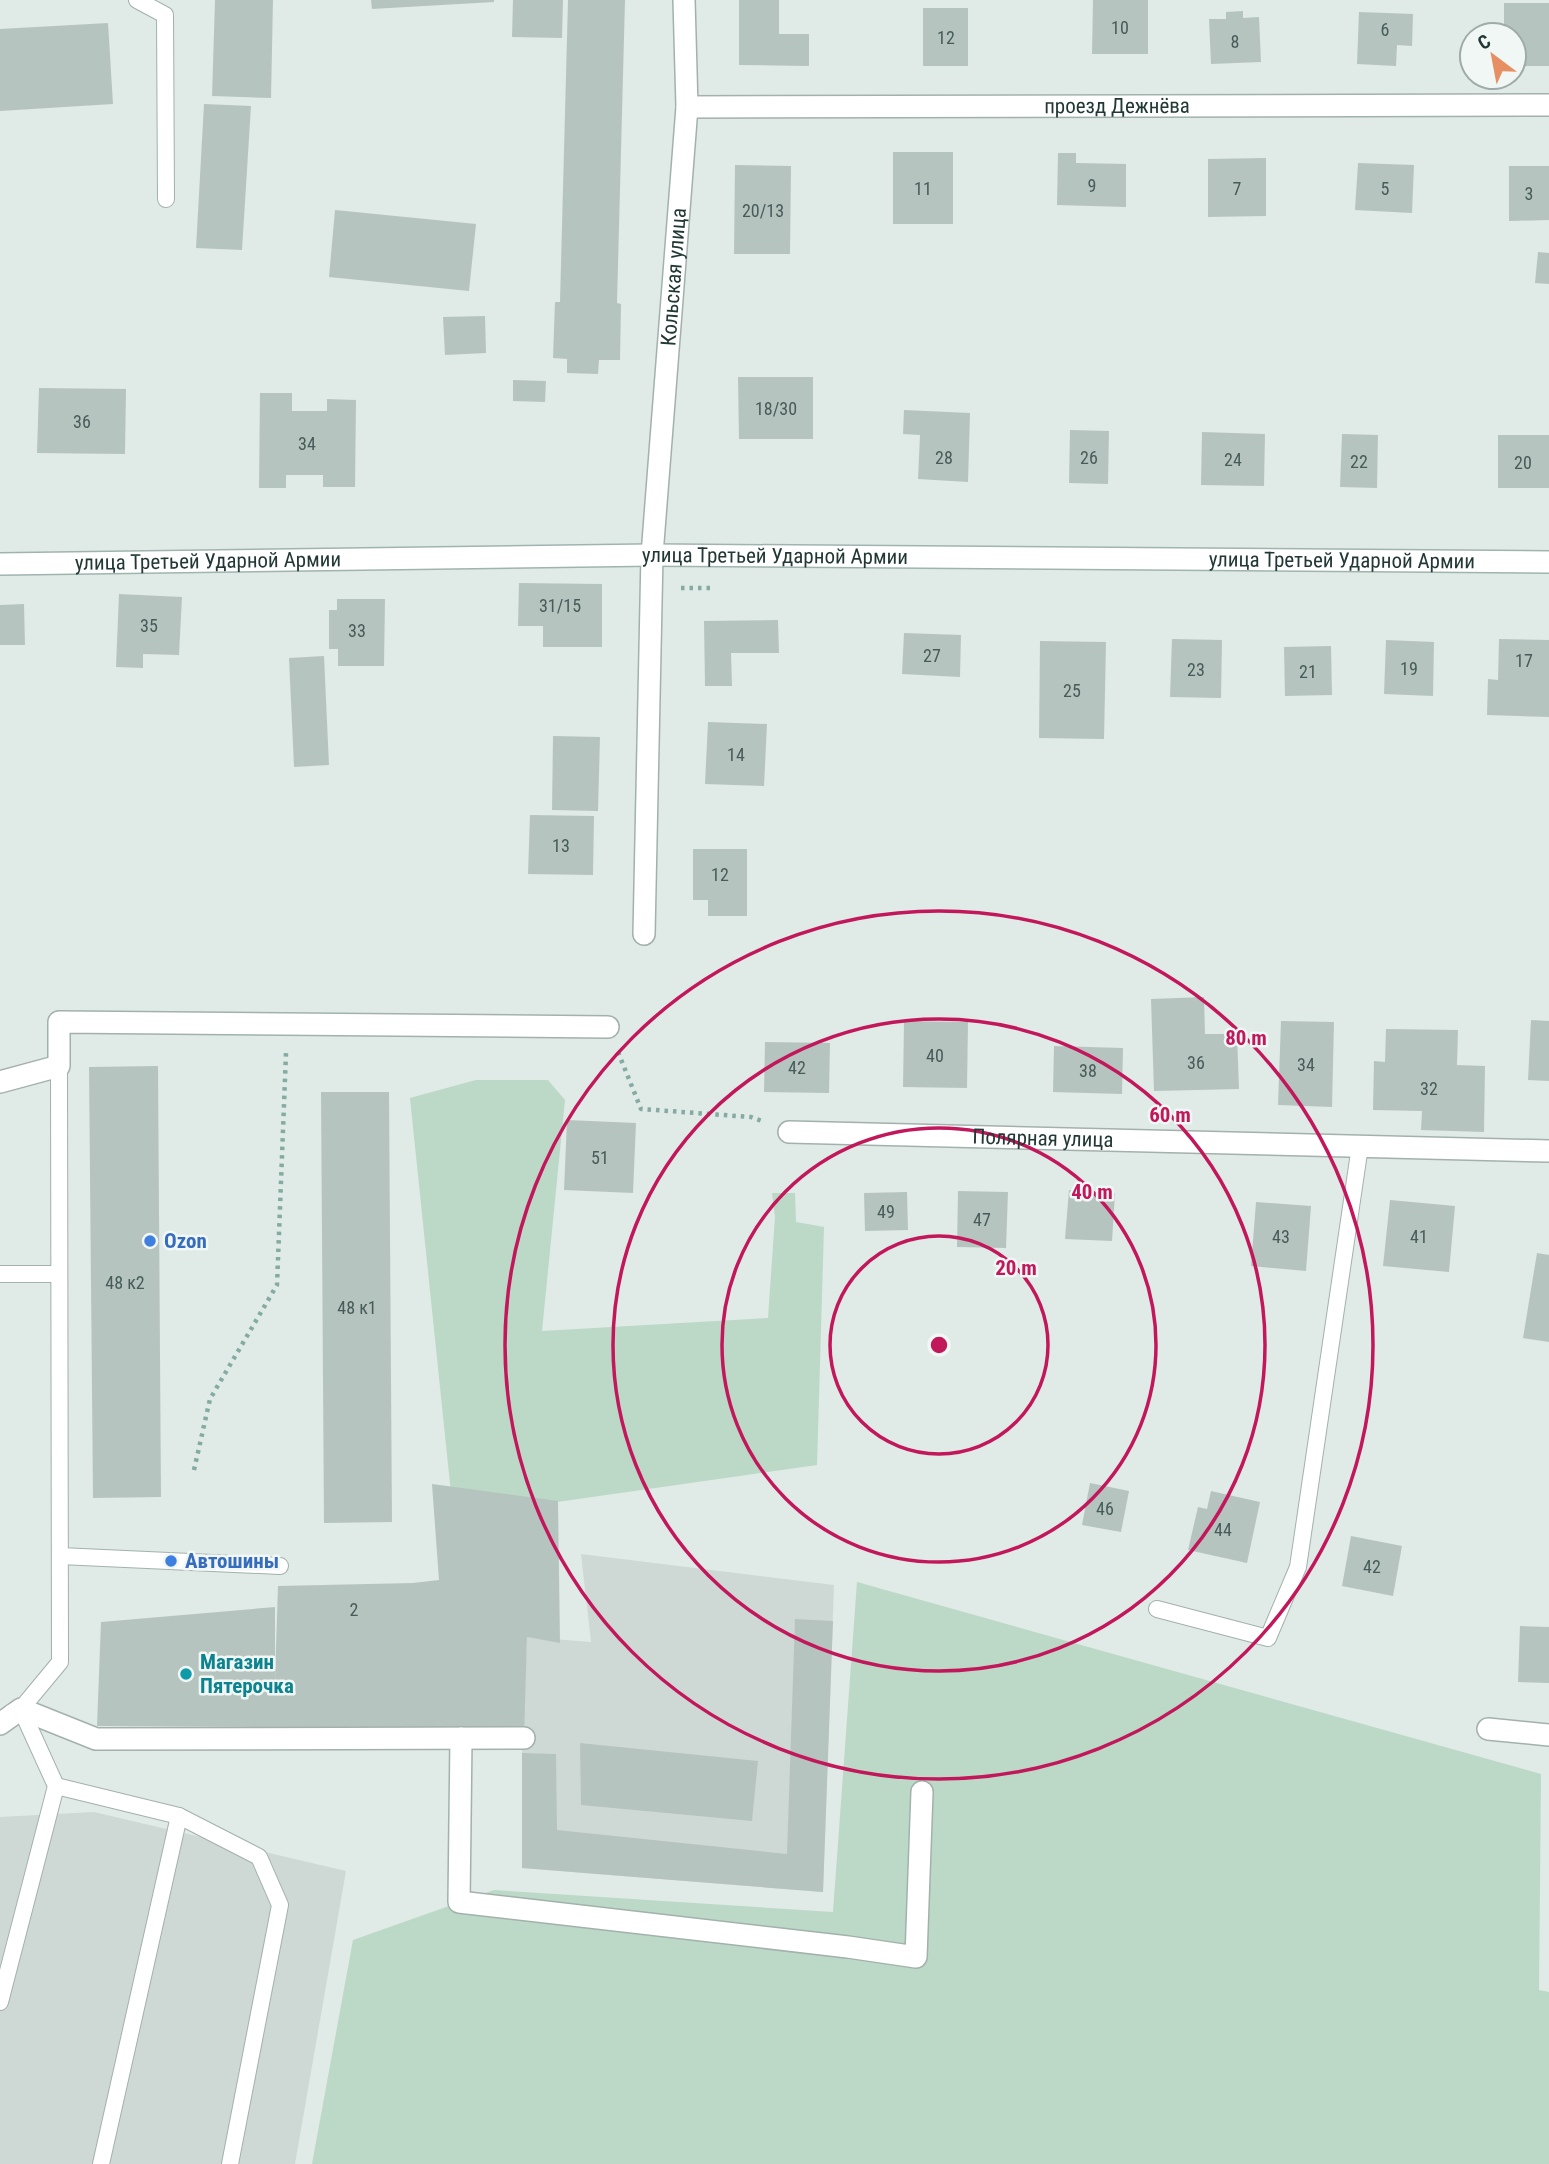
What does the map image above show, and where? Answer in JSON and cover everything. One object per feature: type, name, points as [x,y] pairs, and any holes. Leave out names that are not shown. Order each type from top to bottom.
[{"type":"street","name":"Кольская улица","points":[[644,934],[652,555],[687,107],[684,0]]},
{"type":"street","name":"проезд Дежнёва","points":[[687,107],[1549,105]]},
{"type":"street","name":"улица Третьей Ударной Армии","points":[[0,564],[652,555],[1549,562]]},
{"type":"street","points":[[0,1082],[59,1066],[60,1022],[608,1027]]},
{"type":"street","name":"Полярная улица","points":[[789,1132],[1549,1151]]},
{"type":"street","points":[[0,1724],[10,1712],[96,1739],[524,1738]]},
{"type":"street","points":[[1488,1729],[1549,1735]]},
{"type":"street","points":[[461,1738],[459,1902],[834,1945],[916,1957],[922,1792]]},
{"type":"lane","points":[[137,0],[165,15],[166,199]]},
{"type":"lane","points":[[59,1066],[60,1662],[10,1712],[56,1786],[179,1816],[259,1857],[280,1905],[230,2164]]},
{"type":"lane","points":[[1157,1609],[1268,1638],[1298,1567],[1360,1146]]},
{"type":"lane","points":[[0,1274],[59,1274]]},
{"type":"lane","points":[[60,1556],[280,1566]]},
{"type":"lane","points":[[0,2002],[56,1786]]},
{"type":"lane","points":[[101,2164],[179,1816]]},
{"type":"path","points":[[194,1470],[210,1399],[277,1285],[288,1024]]},
{"type":"path","points":[[608,1027],[641,1109],[751,1117],[789,1132]]},
{"type":"shaded area","points":[[581,1554],[834,1585],[823,1892],[522,1868],[522,1753],[527,1637],[591,1642]]},
{"type":"shaded area","points":[[94,1812],[346,1871],[295,2164],[0,2164],[0,1817]]},
{"type":"green space","points":[[476,1080],[548,1080],[565,1100],[542,1331],[768,1318],[775,1217],[772,1193],[795,1193],[796,1222],[824,1227],[817,1465],[536,1505],[451,1493],[410,1098]]},
{"type":"green space","points":[[857,1582],[1541,1774],[1539,1990],[1549,1992],[1549,2164],[312,2164],[353,1940],[494,1890],[833,1912]]},
{"type":"building","points":[[215,0],[273,0],[271,98],[212,96]]},
{"type":"building","points":[[371,0],[494,0],[494,2],[372,9]]},
{"type":"building","points":[[513,0],[563,0],[562,38],[512,37]]},
{"type":"building","points":[[568,0],[625,0],[617,303],[621,304],[620,360],[599,360],[598,374],[567,373],[567,359],[553,358],[555,302],[560,302]]},
{"type":"building","points":[[739,0],[779,0],[779,34],[809,34],[809,66],[739,65]]},
{"type":"building","points":[[1093,0],[1148,0],[1148,54],[1092,54]]},
{"type":"building","points":[[1504,3],[1549,3],[1549,66],[1528,66],[1528,21],[1504,21]]},
{"type":"building","points":[[923,8],[968,8],[968,66],[923,66]]},
{"type":"building","points":[[1243,11],[1243,18],[1259,17],[1261,62],[1211,64],[1209,19],[1226,19],[1226,12]]},
{"type":"building","points":[[1359,12],[1413,14],[1412,46],[1397,45],[1396,66],[1357,64]]},
{"type":"building","points":[[108,23],[113,104],[0,111],[0,29]]},
{"type":"building","points":[[204,104],[251,106],[242,250],[196,248]]},
{"type":"building","points":[[893,152],[953,152],[953,224],[893,224]]},
{"type":"building","points":[[1058,153],[1076,153],[1076,163],[1126,164],[1126,207],[1057,205]]},
{"type":"building","points":[[1266,158],[1266,216],[1208,217],[1208,159]]},
{"type":"building","points":[[1358,163],[1414,165],[1412,213],[1355,210]]},
{"type":"building","points":[[735,165],[791,166],[790,254],[734,254]]},
{"type":"building","points":[[1509,166],[1549,166],[1549,220],[1509,221]]},
{"type":"building","points":[[335,210],[476,224],[469,291],[329,277]]},
{"type":"building","points":[[1538,252],[1549,253],[1549,284],[1535,283]]},
{"type":"building","points":[[485,316],[486,353],[445,355],[443,317]]},
{"type":"building","points":[[738,377],[813,377],[813,439],[739,439]]},
{"type":"building","points":[[513,380],[546,381],[545,402],[513,401]]},
{"type":"building","points":[[39,388],[126,389],[125,454],[37,453]]},
{"type":"building","points":[[260,393],[292,393],[292,411],[327,411],[327,399],[356,400],[355,487],[323,487],[323,475],[286,475],[286,488],[259,488]]},
{"type":"building","points":[[904,410],[970,413],[968,482],[918,479],[920,435],[903,434]]},
{"type":"building","points":[[1070,430],[1109,431],[1108,484],[1069,483]]},
{"type":"building","points":[[1202,432],[1265,434],[1264,486],[1201,485]]},
{"type":"building","points":[[1342,434],[1378,435],[1377,488],[1340,487]]},
{"type":"building","points":[[1498,435],[1549,435],[1549,488],[1498,488]]},
{"type":"building","points":[[519,583],[602,584],[602,647],[543,647],[543,626],[518,626]]},
{"type":"building","points":[[119,594],[182,597],[179,655],[143,654],[143,668],[116,667]]},
{"type":"building","points":[[337,599],[385,599],[384,666],[338,666],[338,649],[329,649],[329,610],[337,610]]},
{"type":"building","points":[[24,604],[25,645],[0,645],[0,605]]},
{"type":"building","points":[[778,620],[779,653],[731,653],[732,686],[705,686],[704,621]]},
{"type":"building","points":[[904,633],[961,635],[960,677],[902,674]]},
{"type":"building","points":[[1172,639],[1222,640],[1221,698],[1170,697]]},
{"type":"building","points":[[1499,639],[1549,640],[1549,717],[1487,715],[1488,679],[1498,680]]},
{"type":"building","points":[[1386,640],[1434,642],[1433,696],[1384,694]]},
{"type":"building","points":[[1040,641],[1106,642],[1104,739],[1039,738]]},
{"type":"building","points":[[1331,646],[1332,695],[1285,696],[1284,647]]},
{"type":"building","points":[[324,656],[329,765],[294,767],[289,658]]},
{"type":"building","points":[[708,722],[767,724],[764,786],[705,784]]},
{"type":"building","points":[[553,736],[600,737],[598,811],[552,810]]},
{"type":"building","points":[[530,815],[594,816],[593,875],[528,874]]},
{"type":"building","points":[[693,849],[747,849],[747,916],[708,916],[708,900],[693,900]]},
{"type":"building","points":[[1204,997],[1205,1034],[1237,1034],[1239,1089],[1154,1091],[1151,999]]},
{"type":"building","points":[[1531,1020],[1549,1021],[1549,1081],[1528,1080]]},
{"type":"building","points":[[904,1021],[968,1022],[967,1088],[903,1087]]},
{"type":"building","points":[[1281,1021],[1334,1022],[1332,1107],[1278,1105]]},
{"type":"building","points":[[1386,1029],[1458,1030],[1457,1065],[1485,1066],[1484,1132],[1421,1130],[1422,1111],[1373,1110],[1374,1061],[1385,1062]]},
{"type":"building","points":[[765,1042],[830,1043],[829,1093],[764,1092]]},
{"type":"building","points":[[1054,1046],[1123,1048],[1122,1094],[1053,1092]]},
{"type":"building","points":[[158,1066],[161,1497],[93,1498],[89,1067]]},
{"type":"building","points":[[321,1092],[389,1092],[392,1522],[324,1523]]},
{"type":"building","points":[[567,1120],[636,1123],[633,1193],[564,1190]]},
{"type":"building","points":[[1069,1190],[1115,1193],[1112,1241],[1065,1239]]},
{"type":"building","points":[[958,1191],[1008,1192],[1006,1248],[957,1247]]},
{"type":"building","points":[[907,1192],[908,1230],[865,1231],[864,1193]]},
{"type":"building","points":[[1390,1200],[1455,1206],[1449,1272],[1383,1266]]},
{"type":"building","points":[[1256,1202],[1311,1206],[1306,1271],[1251,1266]]},
{"type":"building","points":[[1537,1253],[1549,1255],[1549,1342],[1523,1338]]},
{"type":"building","points":[[1090,1483],[1129,1491],[1121,1532],[1082,1525]]},
{"type":"building","points":[[432,1484],[558,1501],[560,1643],[527,1637],[524,1738],[273,1727],[97,1726],[101,1622],[275,1607],[275,1679],[278,1586],[439,1580]]},
{"type":"building","points":[[1211,1491],[1260,1502],[1247,1563],[1188,1550],[1198,1507],[1207,1509]]},
{"type":"building","points":[[1351,1536],[1402,1546],[1393,1596],[1342,1586]]},
{"type":"building","points":[[795,1619],[833,1621],[823,1892],[522,1868],[522,1753],[556,1754],[557,1830],[787,1854]]},
{"type":"building","points":[[1520,1626],[1549,1627],[1549,1683],[1518,1682]]},
{"type":"building","points":[[580,1743],[758,1761],[752,1821],[581,1805]]},
{"type":"place","name":"Ozon","points":[[150,1241]]},
{"type":"place","name":"Автошины","points":[[171,1561]]},
{"type":"place","name":"Магазин Пятерочка","points":[[186,1674]]}]
